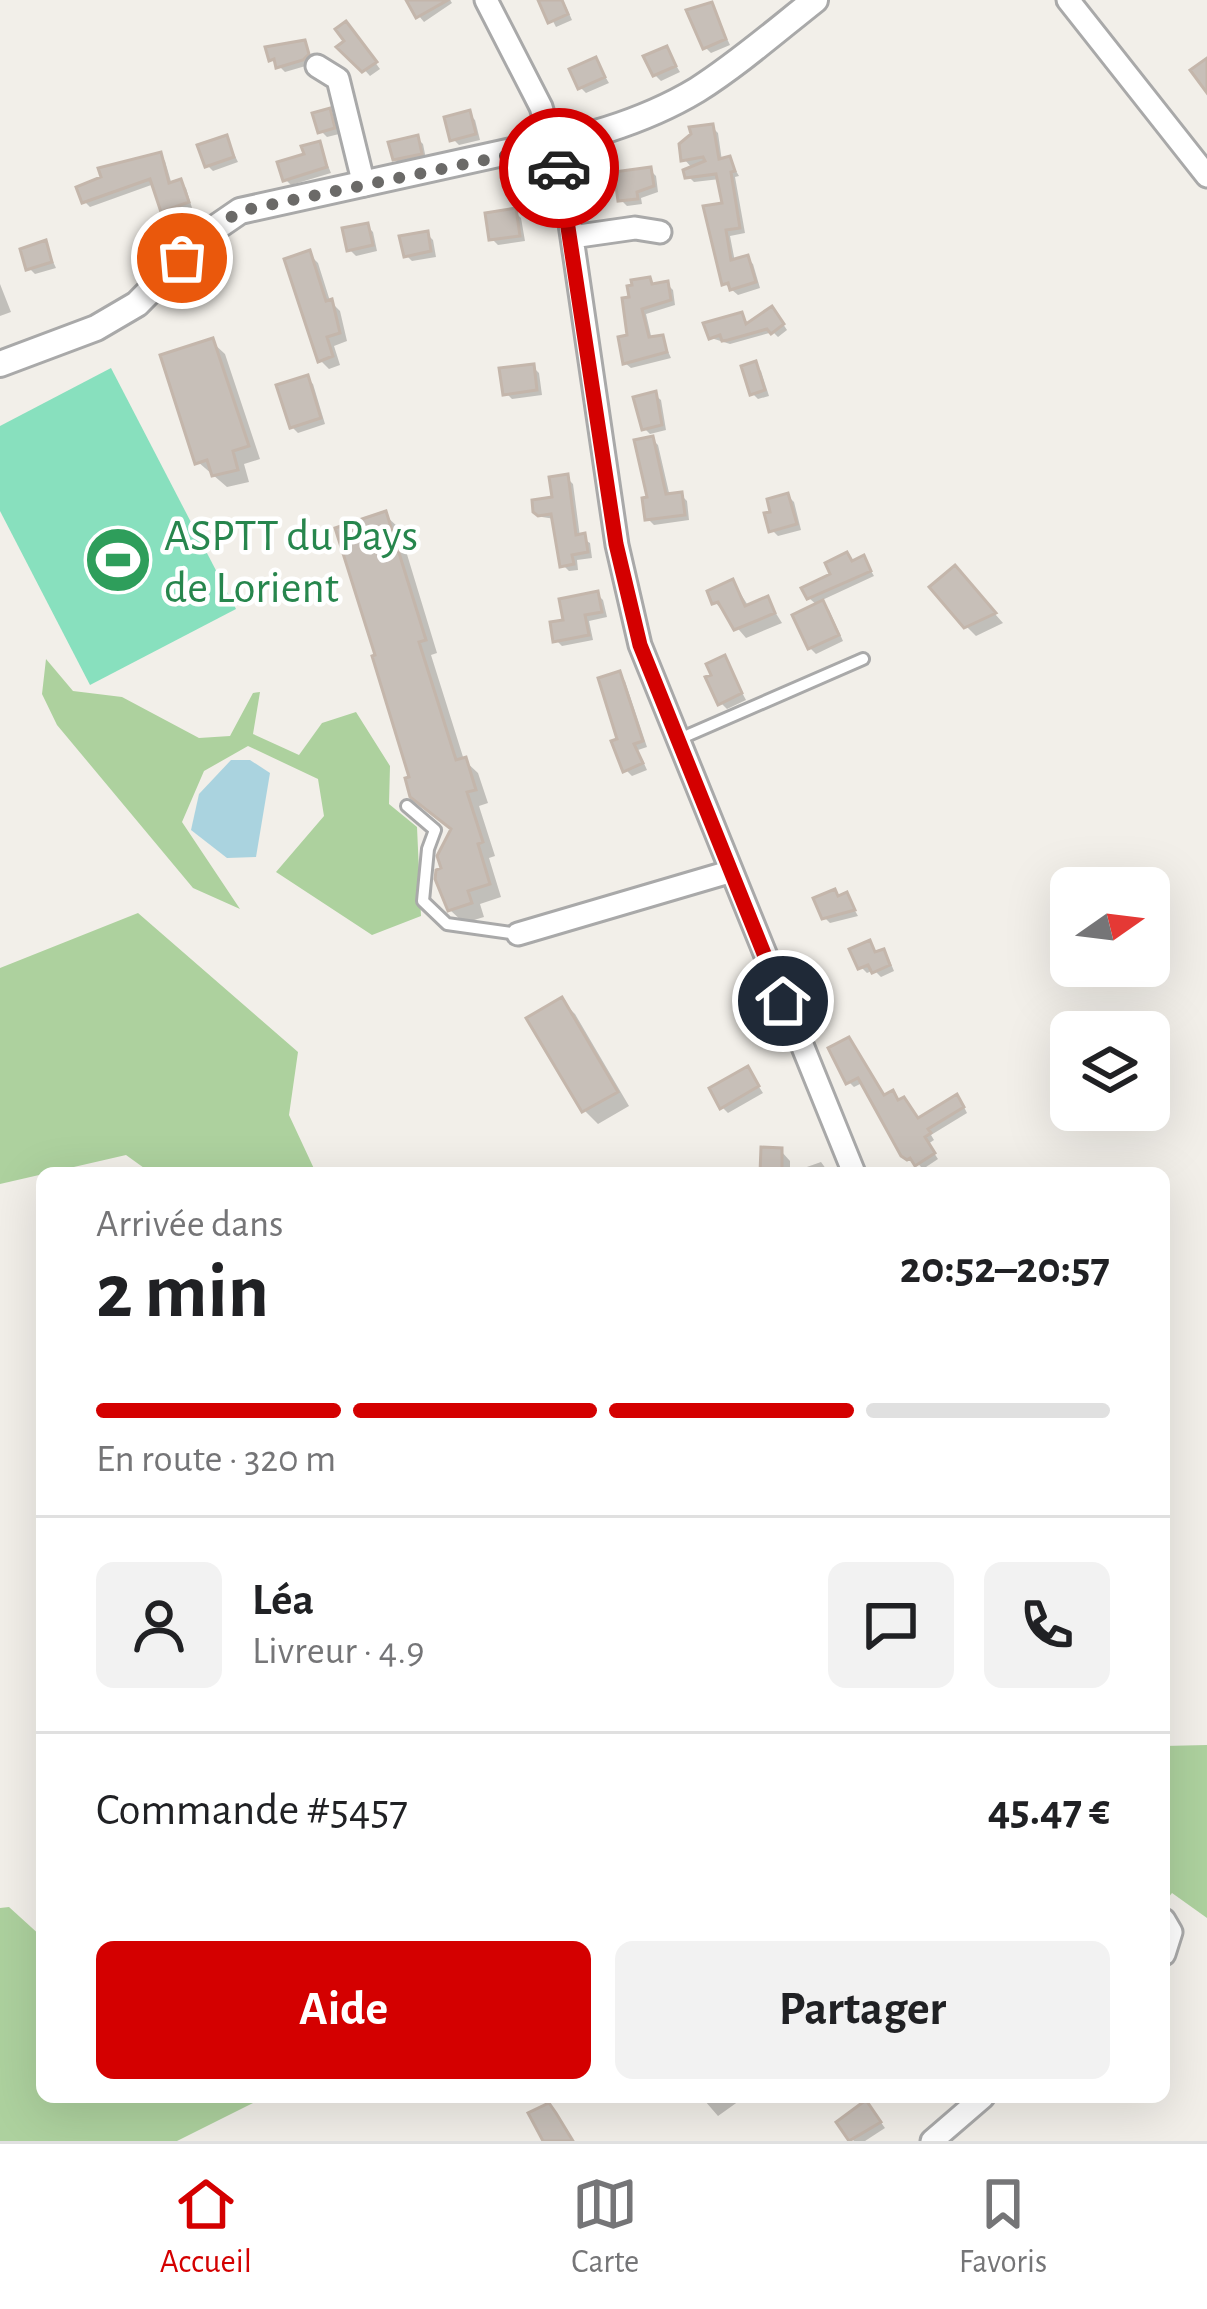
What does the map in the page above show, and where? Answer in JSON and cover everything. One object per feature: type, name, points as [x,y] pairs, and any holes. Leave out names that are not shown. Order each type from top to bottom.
[{"type":"street","points":[[486,0],[541,107],[564,183],[616,544],[640,645],[852,1167]]},
{"type":"street","points":[[0,364],[96,328],[137,304],[205,235],[240,211],[552,146],[633,118],[696,90],[815,0]]},
{"type":"street","points":[[1068,0],[1207,176]]},
{"type":"street","points":[[317,66],[338,79],[364,184]]},
{"type":"street","points":[[572,237],[634,228],[660,232]]},
{"type":"street","points":[[518,934],[730,872]]},
{"type":"street","points":[[932,2141],[975,2103]]},
{"type":"lane","points":[[677,740],[863,659]]},
{"type":"lane","points":[[407,806],[435,830],[428,849],[423,901],[447,924],[518,934]]},
{"type":"green space","name":"ASPTT du Pays de Lorient","points":[[111,368],[236,609],[90,685],[0,511],[0,426]]},
{"type":"green space","points":[[46,659],[73,691],[122,697],[199,738],[230,736],[253,693],[260,692],[253,734],[299,755],[322,723],[356,712],[390,766],[389,804],[417,827],[421,916],[372,935],[276,872],[324,816],[318,779],[248,746],[204,771],[182,822],[240,909],[193,888],[57,725],[42,694]]},
{"type":"green space","points":[[138,913],[298,1052],[289,1115],[313,1167],[143,1167],[126,1155],[74,1167],[36,1167],[36,1176],[0,1184],[0,968]]},
{"type":"green space","points":[[1207,1745],[1207,1918],[1170,1896],[1170,1746]]},
{"type":"green space","points":[[9,1907],[36,1932],[36,2103],[253,2103],[177,2141],[0,2141],[0,1908]]},
{"type":"water","points":[[231,760],[250,760],[270,773],[256,857],[227,858],[191,830],[199,794]]},
{"type":"building","points":[[406,0],[448,0],[416,18]]},
{"type":"building","points":[[538,0],[562,0],[568,14],[548,23]]},
{"type":"building","points":[[712,2],[726,39],[703,49],[686,10]]},
{"type":"building","points":[[346,21],[377,62],[362,72],[336,47],[344,41],[335,29]]},
{"type":"building","points":[[305,40],[309,54],[303,60],[276,68],[274,59],[269,61],[265,47]]},
{"type":"building","points":[[667,46],[676,66],[653,76],[643,56]]},
{"type":"building","points":[[596,57],[605,77],[578,89],[569,69]]},
{"type":"building","points":[[1207,58],[1207,93],[1190,70]]},
{"type":"building","points":[[330,108],[335,128],[318,133],[312,113]]},
{"type":"building","points":[[470,110],[476,134],[450,141],[444,117]]},
{"type":"building","points":[[713,124],[719,159],[730,156],[735,171],[731,172],[740,228],[726,230],[731,260],[748,255],[756,282],[730,290],[728,283],[722,285],[703,206],[722,203],[716,174],[685,178],[683,170],[705,161],[703,157],[681,161],[679,144],[691,134],[689,127]]},
{"type":"building","points":[[227,135],[234,157],[205,167],[197,145]]},
{"type":"building","points":[[418,135],[422,154],[393,160],[388,142]]},
{"type":"building","points":[[320,141],[327,167],[283,181],[277,162],[304,154],[301,146]]},
{"type":"building","points":[[161,152],[169,183],[181,179],[189,202],[161,212],[150,179],[82,203],[76,187],[101,177],[98,168]]},
{"type":"building","points":[[651,167],[654,186],[637,192],[638,199],[618,201],[614,172]]},
{"type":"building","points":[[516,208],[520,236],[489,240],[485,213]]},
{"type":"building","points":[[368,223],[373,245],[347,251],[342,228]]},
{"type":"building","points":[[428,231],[431,251],[404,257],[399,236]]},
{"type":"building","points":[[46,240],[52,262],[26,270],[20,249]]},
{"type":"building","points":[[310,250],[326,301],[332,299],[340,333],[327,337],[333,356],[318,362],[284,259]]},
{"type":"building","points":[[650,277],[652,284],[668,281],[671,300],[642,309],[649,337],[663,335],[667,352],[623,364],[618,337],[627,335],[622,298],[629,297],[631,280]]},
{"type":"building","points":[[772,306],[784,324],[771,334],[767,329],[728,340],[722,341],[720,335],[709,339],[703,323],[742,312],[746,324]]},
{"type":"building","points":[[213,338],[249,446],[233,451],[238,470],[212,476],[207,460],[195,464],[160,355]]},
{"type":"building","points":[[756,361],[765,390],[750,395],[741,366]]},
{"type":"building","points":[[534,364],[537,390],[503,395],[499,368]]},
{"type":"building","points":[[308,375],[321,418],[290,428],[276,385]]},
{"type":"building","points":[[656,391],[662,425],[642,430],[633,397]]},
{"type":"building","points":[[653,436],[666,494],[682,492],[685,515],[645,520],[642,498],[647,497],[634,440]]},
{"type":"building","points":[[568,474],[576,535],[585,533],[588,552],[572,555],[574,564],[560,567],[551,514],[538,516],[532,500],[552,497],[549,477]]},
{"type":"building","points":[[788,493],[797,524],[769,532],[764,513],[770,512],[767,499]]},
{"type":"building","points":[[386,511],[426,640],[419,642],[456,760],[466,757],[476,790],[467,792],[490,884],[468,891],[472,903],[448,911],[435,879],[441,868],[437,856],[451,829],[410,797],[405,778],[409,777],[375,655],[335,528]]},
{"type":"building","points":[[847,552],[852,561],[864,555],[871,571],[807,599],[801,588],[830,574],[825,563]]},
{"type":"building","points":[[955,565],[996,613],[964,628],[929,587]]},
{"type":"building","points":[[733,579],[745,606],[768,596],[775,613],[734,630],[707,591]]},
{"type":"building","points":[[598,591],[602,612],[585,615],[589,635],[553,642],[550,622],[563,620],[559,599]]},
{"type":"building","points":[[823,600],[839,635],[808,649],[792,615]]},
{"type":"building","points":[[725,655],[742,693],[718,705],[705,677],[711,675],[706,664]]},
{"type":"building","points":[[620,671],[643,741],[634,744],[643,763],[623,772],[611,741],[617,739],[598,678]]},
{"type":"building","points":[[835,889],[838,896],[847,892],[855,910],[822,919],[813,898]]},
{"type":"building","points":[[870,940],[875,952],[884,949],[890,965],[872,973],[868,965],[858,969],[849,949]]},
{"type":"building","points":[[562,997],[618,1092],[582,1112],[526,1018]]},
{"type":"building","points":[[849,1037],[884,1095],[893,1090],[898,1100],[904,1097],[918,1118],[957,1094],[964,1107],[928,1129],[931,1133],[925,1137],[935,1153],[915,1166],[910,1158],[901,1156],[858,1078],[846,1084],[828,1048]]},
{"type":"building","points":[[748,1066],[759,1086],[720,1109],[709,1088]]},
{"type":"building","points":[[761,1147],[782,1148],[782,1167],[760,1167]]},
{"type":"building","points":[[549,2103],[573,2141],[543,2141],[528,2113]]},
{"type":"building","points":[[868,2103],[881,2122],[849,2141],[836,2122]]},
{"type":"way so far","points":[[182,258],[240,211],[286,199],[552,146],[559,168]]},
{"type":"place","name":"ASPTT du Pays de Lorient","points":[[118,560]]},
{"type":"route","points":[[559,168],[616,544],[640,645],[783,1001]]}]
